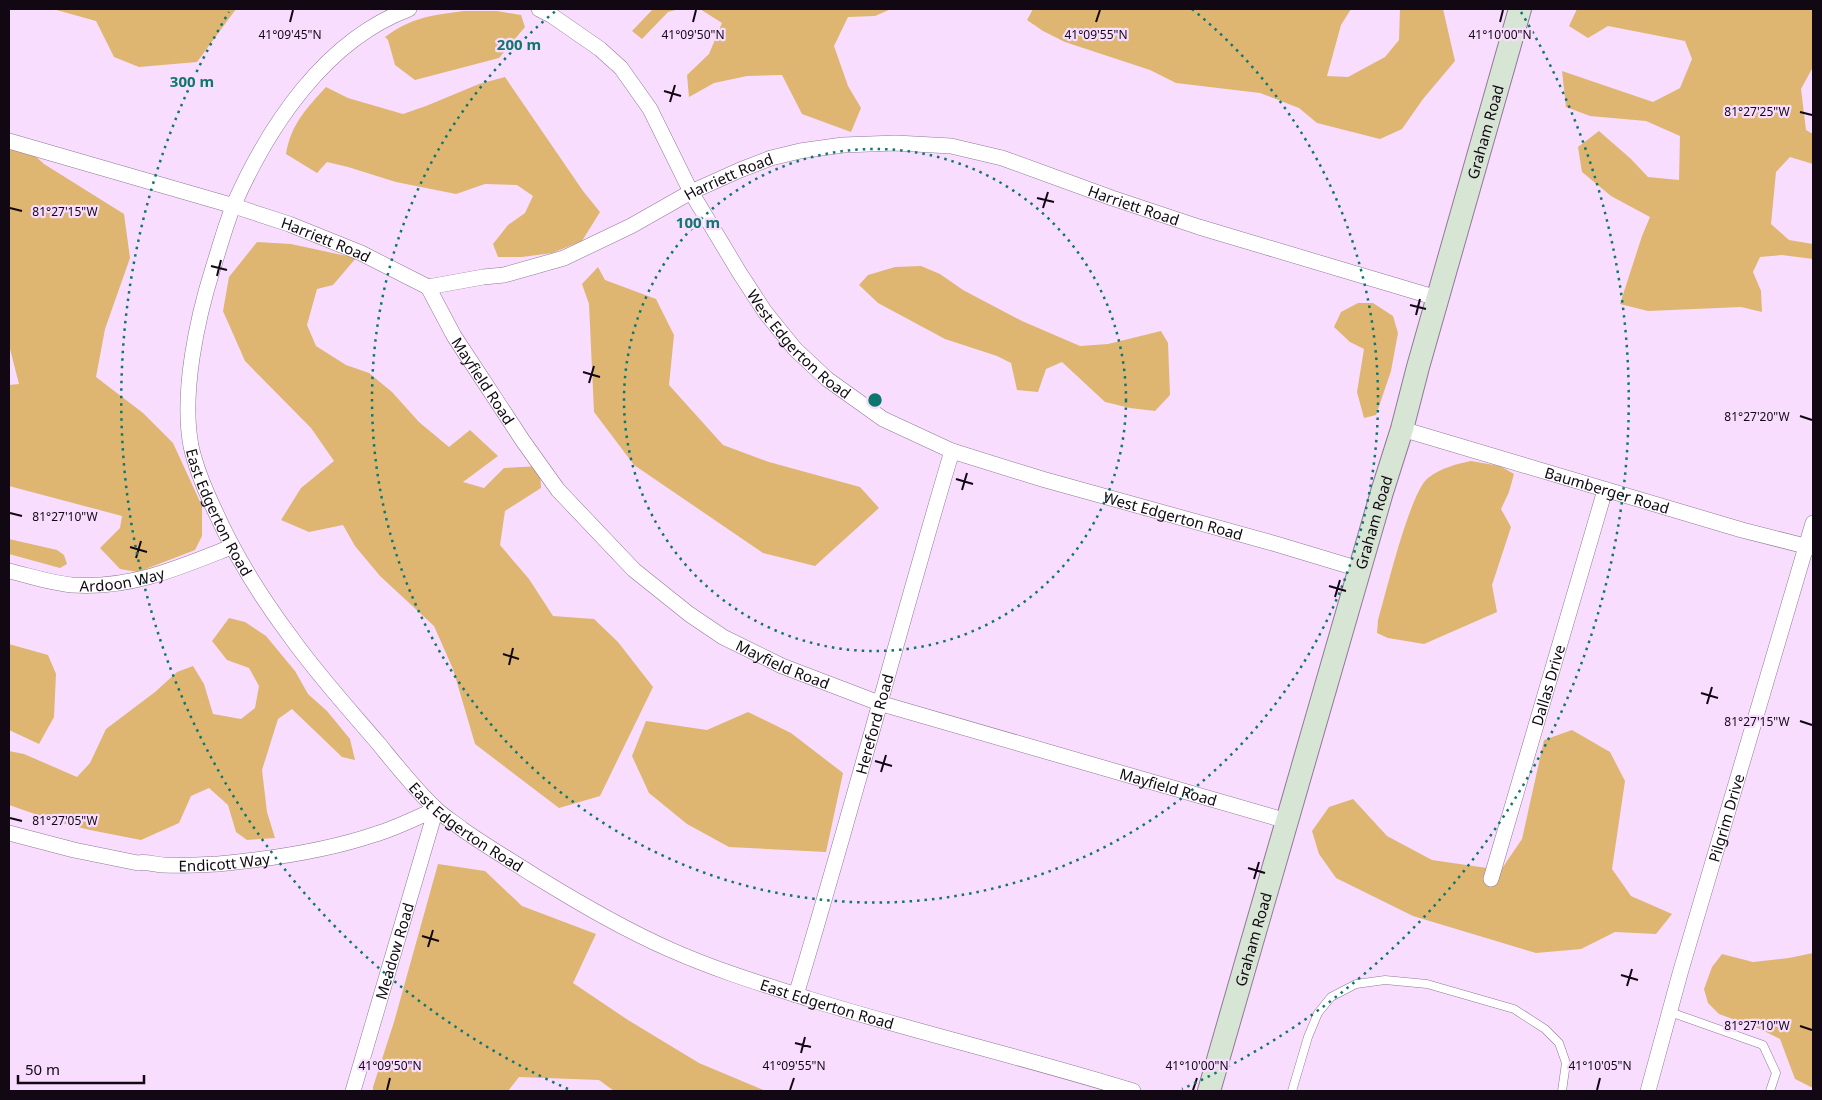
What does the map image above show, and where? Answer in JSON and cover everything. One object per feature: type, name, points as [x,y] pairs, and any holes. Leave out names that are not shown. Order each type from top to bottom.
[{"type":"main road","name":"Graham Road","points":[[1209,1091],[1359,569],[1402,429],[1437,298],[1520,9]]},
{"type":"street","points":[[234,206],[258,155],[272,132],[322,68],[345,45],[372,26],[388,17],[410,9]]},
{"type":"street","name":"West Edgerton Road","points":[[539,9],[551,14],[600,49],[621,68],[650,109],[691,192],[739,272],[766,312],[795,349],[838,388],[883,419],[952,451],[1042,479],[1359,569]]},
{"type":"street","name":"Harriett Road","points":[[9,141],[234,206],[289,224],[362,253],[428,287],[504,275],[564,258],[631,226],[691,192],[771,158],[800,151],[871,143],[912,143],[951,146],[1002,158],[1199,227],[1437,298]]},
{"type":"street","name":"East Edgerton Road","points":[[234,206],[210,277],[200,315],[191,366],[188,406],[190,434],[196,463],[230,547],[260,594],[307,659],[378,744],[436,809],[484,844],[575,901],[670,949],[706,964],[743,978],[796,994],[1133,1091]]},
{"type":"street","name":"Mayfield Road","points":[[428,287],[454,336],[523,442],[571,506],[634,570],[689,614],[723,637],[782,666],[879,703],[1287,821]]},
{"type":"street","name":"Baumberger Road","points":[[1402,429],[1742,530],[1810,546]]},
{"type":"street","name":"Hereford Road","points":[[796,994],[863,768],[879,703],[952,451]]},
{"type":"street","name":"Dallas Drive","points":[[1491,879],[1605,490]]},
{"type":"street","name":"Pilgrim Drive","points":[[1648,1091],[1684,961],[1810,546],[1813,523]]},
{"type":"street","name":"Ardoon Way","points":[[9,571],[46,581],[72,585],[127,583],[171,571],[230,547]]},
{"type":"street","name":"Endicott Way","points":[[9,833],[74,850],[138,863],[143,861],[165,865],[206,865],[247,861],[351,842],[378,834],[436,809]]},
{"type":"street","name":"Meadow Road","points":[[352,1091],[436,809]]},
{"type":"lane","points":[[1292,1091],[1308,1037],[1318,1013],[1331,998],[1356,984],[1385,980],[1427,984],[1514,1009],[1545,1029],[1559,1043],[1566,1063],[1562,1091]]},
{"type":"lane","points":[[1670,1012],[1763,1045],[1776,1073],[1770,1091]]},
{"type":"shaded area","points":[[53,9],[236,9],[197,62],[139,67],[114,57],[96,21]]},
{"type":"shaded area","points":[[653,9],[679,9],[668,12],[642,39],[632,31]]},
{"type":"shaded area","points":[[700,9],[891,9],[875,16],[848,17],[834,46],[848,86],[861,108],[851,132],[802,114],[782,75],[747,76],[714,83],[689,97],[687,75],[709,54],[722,23]]},
{"type":"shaded area","points":[[1033,9],[1351,9],[1341,25],[1327,76],[1348,77],[1385,57],[1399,40],[1400,9],[1443,9],[1455,61],[1423,99],[1402,129],[1380,139],[1317,123],[1299,108],[1260,93],[1176,83],[1150,70],[1065,42],[1043,31],[1027,20]]},
{"type":"shaded area","points":[[1577,9],[1813,9],[1813,67],[1801,89],[1806,130],[1813,134],[1813,164],[1790,157],[1776,172],[1771,224],[1789,240],[1813,244],[1813,259],[1782,255],[1760,257],[1753,272],[1761,291],[1762,312],[1741,307],[1648,311],[1620,304],[1650,217],[1611,196],[1582,172],[1578,147],[1599,131],[1648,177],[1679,180],[1680,136],[1646,121],[1590,116],[1566,107],[1562,71],[1653,102],[1680,88],[1692,59],[1685,41],[1608,26],[1588,38],[1569,26]]},
{"type":"shaded area","points":[[464,11],[497,11],[521,15],[525,27],[499,58],[415,80],[395,65],[388,40],[385,37],[404,25],[423,18]]},
{"type":"shaded area","points":[[505,77],[583,191],[600,212],[582,241],[552,253],[522,257],[498,257],[493,244],[508,225],[525,213],[533,196],[517,185],[485,184],[456,194],[396,182],[327,162],[317,173],[286,154],[288,143],[300,118],[326,87],[348,98],[403,114],[479,84]]},
{"type":"shaded area","points":[[9,132],[44,164],[124,214],[130,258],[105,329],[96,377],[143,413],[173,443],[202,506],[202,536],[195,550],[138,572],[120,569],[100,548],[120,528],[122,516],[9,486],[9,385],[19,384],[9,345]]},
{"type":"shaded area","points":[[257,242],[291,244],[356,258],[333,285],[317,289],[307,325],[316,346],[346,365],[369,373],[392,392],[419,422],[449,447],[470,430],[498,456],[463,482],[484,488],[504,468],[540,466],[541,488],[505,511],[500,545],[529,579],[553,616],[594,619],[618,642],[653,687],[600,796],[559,808],[475,744],[453,669],[434,626],[380,576],[355,546],[343,525],[309,532],[281,520],[301,488],[334,461],[311,428],[245,361],[223,311],[229,277]]},
{"type":"shaded area","points":[[921,266],[940,274],[963,290],[1022,321],[1080,346],[1108,344],[1161,331],[1168,343],[1170,395],[1155,411],[1105,402],[1062,362],[1046,369],[1038,392],[1017,390],[1011,363],[997,356],[945,339],[878,303],[859,285],[868,275],[895,267]]},
{"type":"shaded area","points":[[598,267],[605,280],[656,299],[674,335],[669,385],[723,445],[769,462],[860,487],[879,508],[815,566],[763,553],[634,465],[594,412],[589,304],[582,284]]},
{"type":"shaded area","points":[[1358,303],[1373,303],[1393,316],[1398,333],[1391,371],[1376,415],[1364,418],[1357,392],[1364,349],[1350,342],[1334,327],[1341,312]]},
{"type":"shaded area","points":[[1471,461],[1500,466],[1514,474],[1509,492],[1501,509],[1511,527],[1492,585],[1497,612],[1424,644],[1388,638],[1377,633],[1378,620],[1399,544],[1421,487],[1428,478],[1443,469]]},
{"type":"shaded area","points":[[9,539],[57,550],[64,555],[67,564],[60,568],[9,554]]},
{"type":"shaded area","points":[[229,618],[245,622],[266,636],[295,671],[308,694],[327,711],[350,739],[355,760],[342,757],[292,709],[278,719],[262,770],[267,812],[275,838],[247,840],[236,832],[228,805],[209,788],[191,796],[179,823],[141,840],[58,822],[9,805],[9,751],[24,754],[77,777],[90,763],[106,729],[155,692],[177,672],[193,666],[204,684],[213,714],[241,719],[255,708],[259,686],[249,668],[227,660],[212,641]]},
{"type":"shaded area","points":[[9,644],[48,655],[56,674],[54,717],[39,744],[9,730]]},
{"type":"shaded area","points":[[748,712],[791,733],[843,773],[826,852],[729,847],[687,824],[649,793],[632,756],[646,721],[707,730]]},
{"type":"shaded area","points":[[1572,730],[1610,752],[1625,781],[1612,869],[1631,896],[1672,914],[1656,934],[1615,932],[1581,949],[1536,953],[1413,916],[1336,878],[1319,854],[1312,831],[1329,807],[1353,799],[1387,836],[1432,860],[1501,870],[1522,839],[1544,740]]},
{"type":"shaded area","points":[[438,864],[485,871],[522,906],[596,934],[573,983],[628,1020],[699,1063],[766,1091],[614,1091],[599,1080],[519,1077],[508,1091],[373,1091]]},
{"type":"shaded area","points":[[1813,953],[1813,1088],[1795,1079],[1780,1039],[1760,1029],[1719,1014],[1708,1003],[1704,989],[1712,967],[1722,954],[1753,962]]}]
